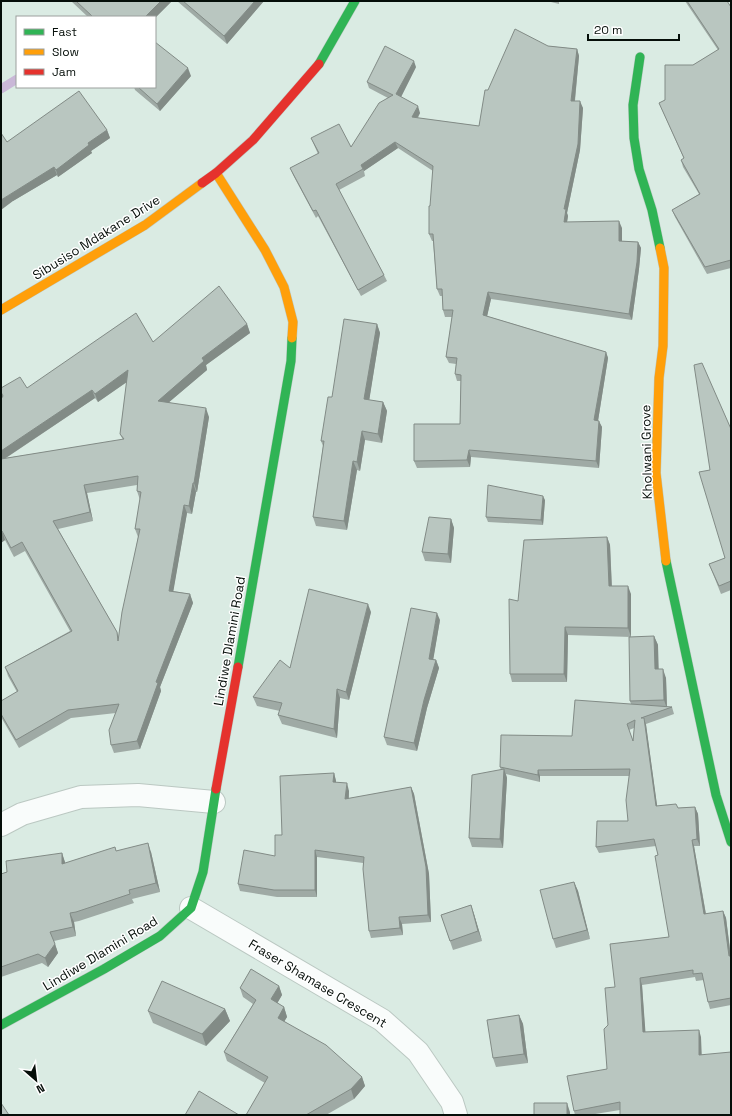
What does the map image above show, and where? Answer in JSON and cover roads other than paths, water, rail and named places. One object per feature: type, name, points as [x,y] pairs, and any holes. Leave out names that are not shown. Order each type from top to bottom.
[{"type":"street","name":"Sibusiso Mdakane Drive","points":[[1,310],[145,225],[216,173],[253,140],[319,64],[355,1]]},
{"type":"street","name":"Kholwani Grove","points":[[640,57],[633,106],[634,138],[639,169],[652,210],[664,268],[663,346],[658,378],[656,472],[661,522],[667,569],[716,795],[731,842]]},
{"type":"street","name":"Lindiwe Dlamini Road","points":[[1,1025],[104,969],[160,936],[191,908],[203,872],[291,361],[293,322],[284,287],[265,250],[216,173]]},
{"type":"street","points":[[1,824],[22,814],[81,797],[138,795],[214,802]]},
{"type":"street","name":"Fraser Shamase Crescent","points":[[191,908],[382,1020],[418,1052],[452,1102],[456,1115]]},
{"type":"waterway","points":[[1,89],[16,80]]}]
